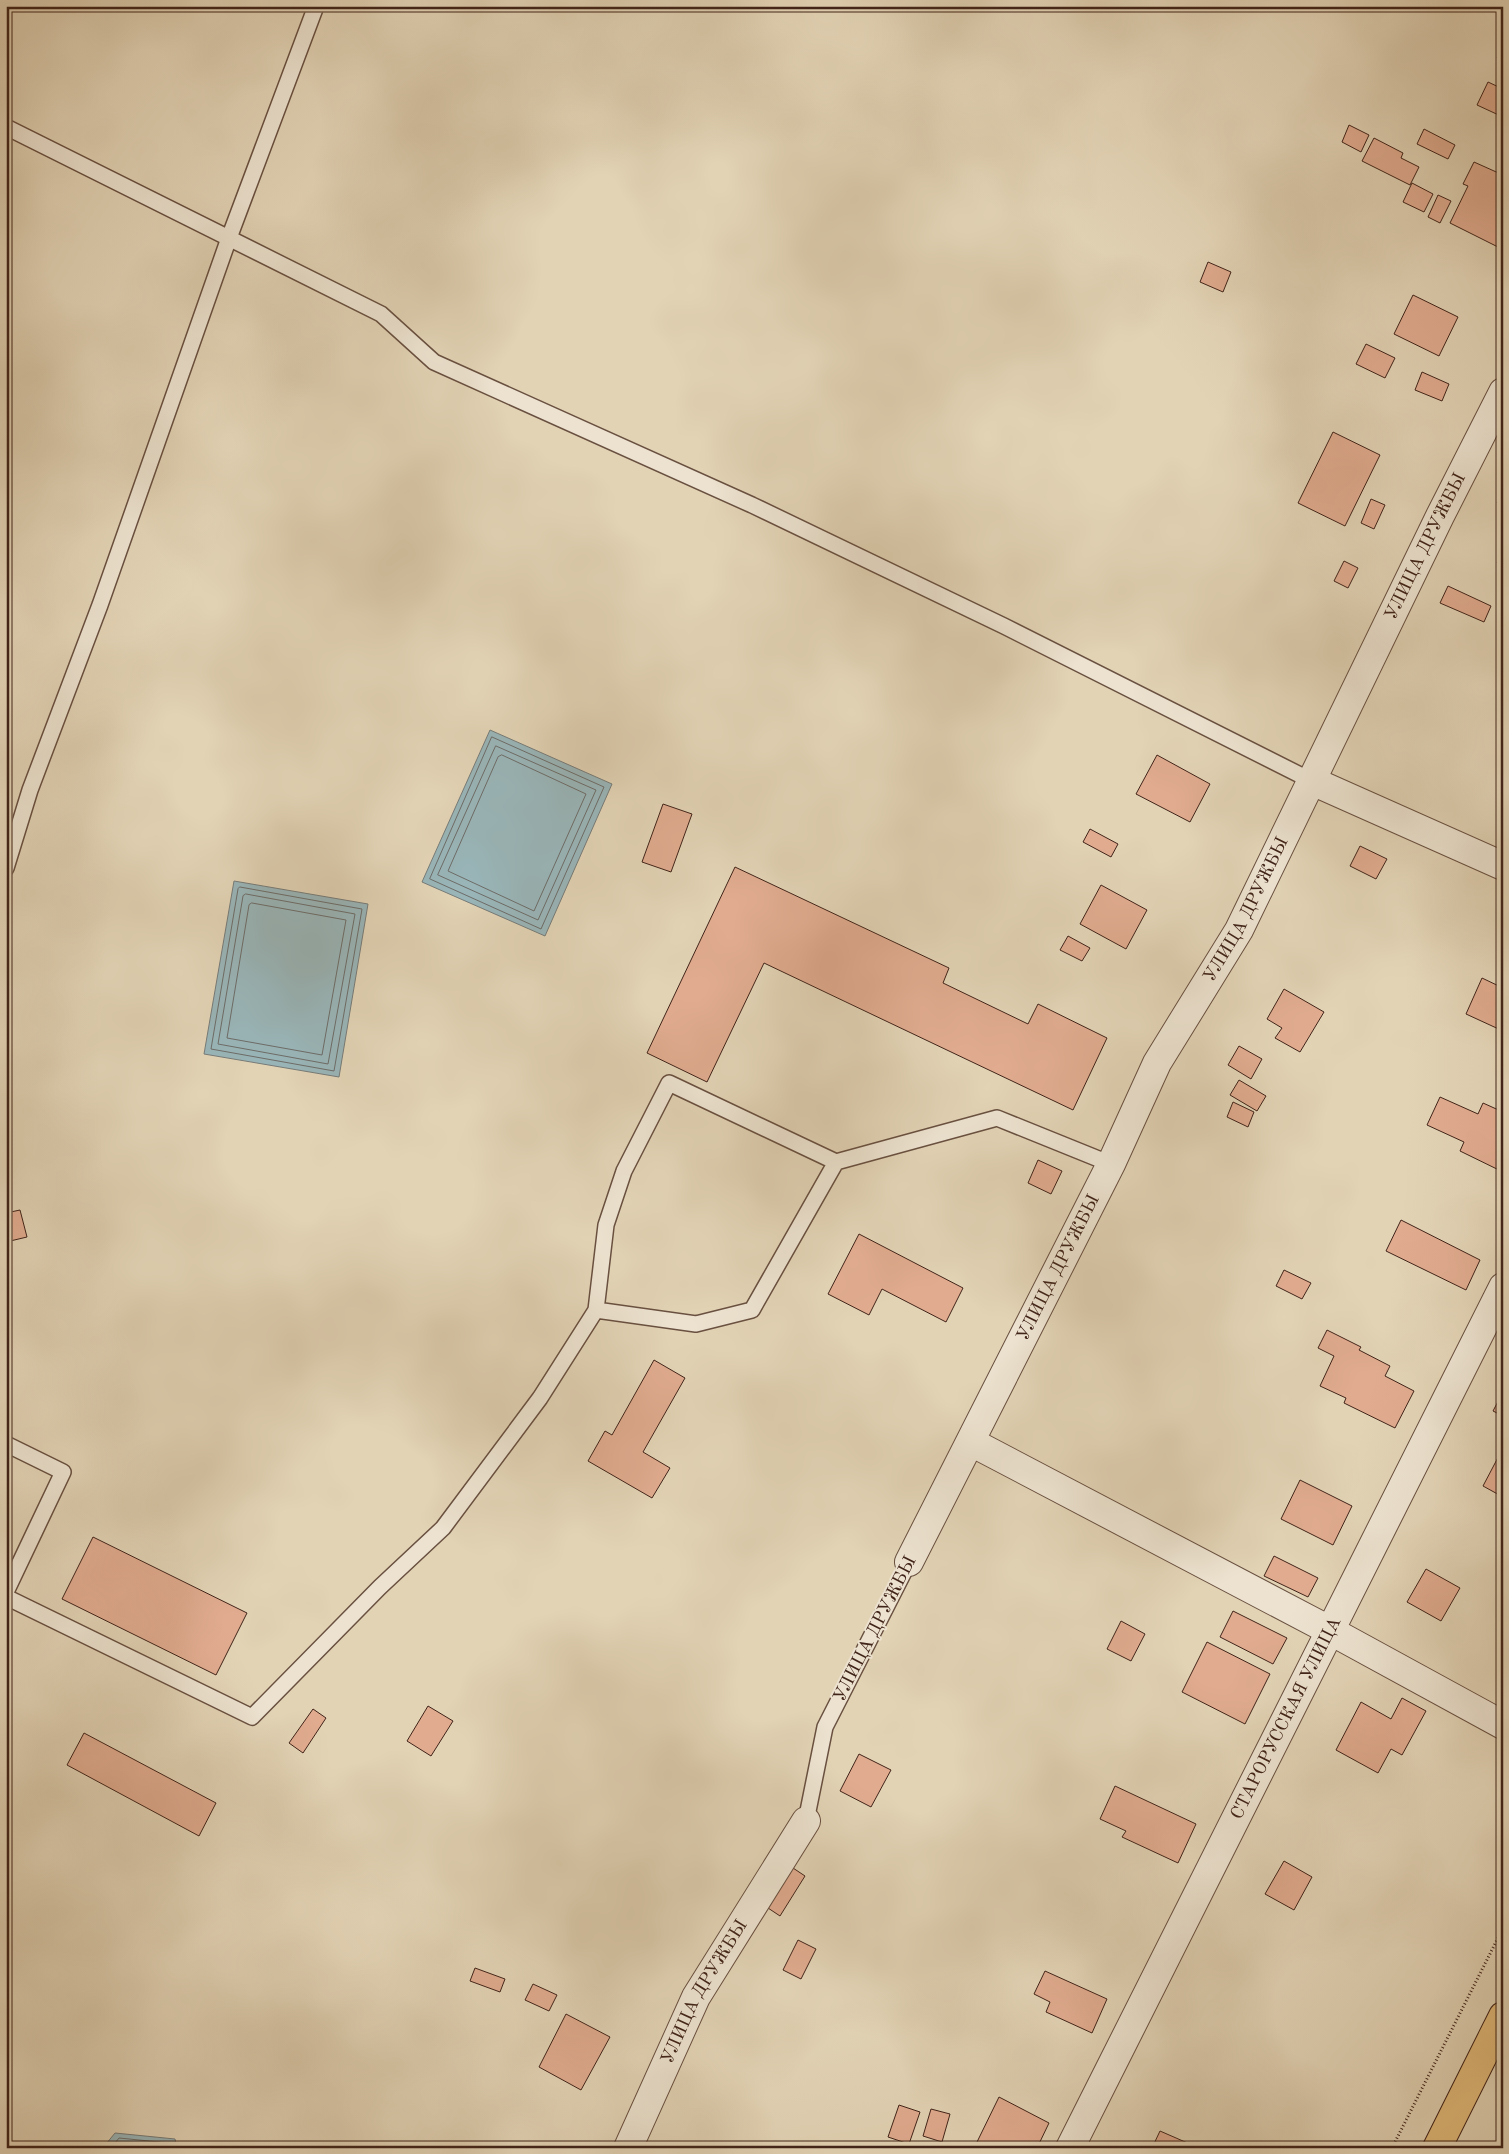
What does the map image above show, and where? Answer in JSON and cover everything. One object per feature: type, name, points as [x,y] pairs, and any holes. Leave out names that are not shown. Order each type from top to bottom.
[{"type":"main road","points":[[1437,2148],[1503,2016]]},
{"type":"street","name":"УЛИЦА ДРУЖБЫ","points":[[909,1562],[1111,1164],[1157,1063],[1239,930],[1440,516],[1503,392]]},
{"type":"street","points":[[1312,781],[1503,866]]},
{"type":"street","name":"СТАРОРУССКАЯ УЛИЦА","points":[[1070,2148],[1503,1287]]},
{"type":"street","points":[[970,1442],[1329,1630],[1503,1725]]},
{"type":"street","name":"УЛИЦА ДРУЖБЫ","points":[[628,2148],[696,1997],[806,1821]]},
{"type":"lane","points":[[6,868],[30,790],[100,604],[229,238],[316,6]]},
{"type":"lane","points":[[6,127],[381,314],[434,362],[752,505],[1004,626],[1312,781]]},
{"type":"lane","points":[[6,1597],[252,1717],[380,1587],[443,1528],[540,1398],[596,1310],[606,1225],[624,1171],[669,1082],[836,1162],[997,1118],[1111,1164]]},
{"type":"lane","points":[[596,1310],[696,1324],[752,1310],[836,1162]]},
{"type":"lane","points":[[6,1444],[63,1472],[6,1592]]},
{"type":"lane","name":"УЛИЦА ДРУЖБЫ","points":[[806,1821],[825,1727],[909,1562]]},
{"type":"path","points":[[1392,2148],[1503,1928]]},
{"type":"water","points":[[490,730],[612,784],[545,936],[422,882]]},
{"type":"water","points":[[234,881],[368,904],[339,1077],[204,1054]]},
{"type":"water","points":[[115,2133],[175,2139],[177,2148],[107,2148],[106,2144]]},
{"type":"building","points":[[1503,47],[1503,61],[1497,58]]},
{"type":"building","points":[[1488,82],[1503,89],[1503,117],[1477,105]]},
{"type":"building","points":[[1349,125],[1369,135],[1361,152],[1342,142]]},
{"type":"building","points":[[1424,129],[1455,145],[1448,159],[1417,144]]},
{"type":"building","points":[[1374,138],[1403,153],[1401,158],[1419,167],[1410,185],[1362,161]]},
{"type":"building","points":[[1474,162],[1503,175],[1498,187],[1503,189],[1503,243],[1500,248],[1450,223],[1468,186],[1463,184]]},
{"type":"building","points":[[1412,183],[1433,194],[1424,212],[1403,202]]},
{"type":"building","points":[[1438,195],[1451,201],[1440,223],[1428,217]]},
{"type":"building","points":[[1208,262],[1231,272],[1223,292],[1200,282]]},
{"type":"building","points":[[1413,295],[1458,317],[1439,356],[1394,334]]},
{"type":"building","points":[[1366,344],[1395,358],[1385,378],[1356,364]]},
{"type":"building","points":[[1422,372],[1449,384],[1442,401],[1415,390]]},
{"type":"building","points":[[1333,432],[1380,455],[1345,526],[1298,503]]},
{"type":"building","points":[[1503,491],[1503,506],[1497,503]]},
{"type":"building","points":[[1371,499],[1385,505],[1374,529],[1361,523]]},
{"type":"building","points":[[1503,552],[1503,567],[1497,563]]},
{"type":"building","points":[[1344,561],[1358,568],[1348,588],[1334,581]]},
{"type":"building","points":[[1448,586],[1491,606],[1484,622],[1440,603]]},
{"type":"building","points":[[1157,755],[1210,784],[1190,822],[1136,794]]},
{"type":"building","points":[[663,804],[692,814],[671,872],[642,862]]},
{"type":"building","points":[[1090,829],[1118,844],[1111,857],[1083,842]]},
{"type":"building","points":[[1360,846],[1387,859],[1376,879],[1350,866]]},
{"type":"building","points":[[735,867],[949,968],[943,983],[1028,1024],[1038,1004],[1107,1038],[1073,1110],[764,963],[707,1082],[647,1053]]},
{"type":"building","points":[[1101,885],[1147,910],[1126,949],[1080,924]]},
{"type":"building","points":[[1068,936],[1090,948],[1082,961],[1060,950]]},
{"type":"building","points":[[1482,978],[1503,988],[1503,1031],[1466,1014]]},
{"type":"building","points":[[1284,989],[1324,1012],[1300,1052],[1275,1038],[1282,1028],[1267,1019]]},
{"type":"building","points":[[1239,1046],[1262,1059],[1251,1079],[1228,1065]]},
{"type":"building","points":[[1239,1080],[1266,1096],[1257,1111],[1230,1095]]},
{"type":"building","points":[[1440,1097],[1478,1114],[1483,1103],[1503,1112],[1503,1172],[1460,1151],[1464,1142],[1427,1125]]},
{"type":"building","points":[[1233,1102],[1254,1112],[1248,1127],[1227,1117]]},
{"type":"building","points":[[1038,1160],[1062,1171],[1051,1194],[1028,1183]]},
{"type":"building","points":[[20,1210],[27,1237],[6,1242],[6,1213]]},
{"type":"building","points":[[1401,1220],[1480,1260],[1466,1290],[1386,1251]]},
{"type":"building","points":[[859,1234],[963,1288],[946,1322],[882,1289],[869,1315],[828,1294]]},
{"type":"building","points":[[1284,1270],[1311,1283],[1302,1299],[1276,1286]]},
{"type":"building","points":[[1327,1330],[1361,1347],[1359,1350],[1390,1366],[1385,1376],[1414,1391],[1395,1428],[1344,1403],[1346,1398],[1320,1386],[1334,1356],[1318,1348]]},
{"type":"building","points":[[654,1360],[685,1378],[643,1452],[670,1468],[652,1498],[588,1461],[605,1431],[612,1435]]},
{"type":"building","points":[[1503,1392],[1503,1416],[1493,1411]]},
{"type":"building","points":[[1503,1448],[1503,1497],[1483,1486]]},
{"type":"building","points":[[1300,1480],[1352,1506],[1333,1545],[1281,1519]]},
{"type":"building","points":[[93,1537],[247,1613],[216,1675],[62,1599]]},
{"type":"building","points":[[1274,1556],[1318,1578],[1308,1597],[1264,1576]]},
{"type":"building","points":[[1426,1569],[1460,1588],[1441,1621],[1407,1602]]},
{"type":"building","points":[[1233,1611],[1287,1638],[1273,1664],[1220,1637]]},
{"type":"building","points":[[1121,1621],[1145,1634],[1131,1661],[1107,1649]]},
{"type":"building","points":[[1207,1642],[1270,1674],[1245,1724],[1182,1692]]},
{"type":"building","points":[[1402,1698],[1426,1711],[1402,1755],[1391,1749],[1378,1773],[1336,1750],[1361,1702],[1391,1719]]},
{"type":"building","points":[[428,1706],[453,1721],[431,1756],[407,1741]]},
{"type":"building","points":[[313,1709],[326,1718],[303,1753],[289,1743]]},
{"type":"building","points":[[84,1733],[216,1803],[199,1836],[67,1765]]},
{"type":"building","points":[[859,1754],[891,1770],[871,1807],[840,1791]]},
{"type":"building","points":[[1115,1786],[1196,1824],[1178,1863],[1122,1837],[1126,1831],[1100,1819]]},
{"type":"building","points":[[1284,1861],[1312,1877],[1294,1910],[1265,1894]]},
{"type":"building","points":[[793,1868],[805,1876],[780,1916],[768,1908]]},
{"type":"building","points":[[798,1940],[816,1949],[801,1979],[783,1970]]},
{"type":"building","points":[[475,1968],[505,1979],[500,1992],[470,1981]]},
{"type":"building","points":[[1045,1971],[1107,1999],[1092,2033],[1046,2012],[1050,2002],[1034,1994]]},
{"type":"building","points":[[533,1984],[557,1995],[549,2011],[525,2000]]},
{"type":"building","points":[[566,2014],[610,2037],[581,2090],[539,2067]]},
{"type":"building","points":[[999,2097],[1049,2123],[1037,2148],[1015,2148],[1005,2143],[1002,2148],[988,2148],[977,2142]]},
{"type":"building","points":[[899,2105],[920,2112],[909,2144],[888,2137]]},
{"type":"building","points":[[931,2109],[950,2114],[942,2142],[923,2136]]},
{"type":"building","points":[[1160,2131],[1199,2148],[1152,2148]]}]
